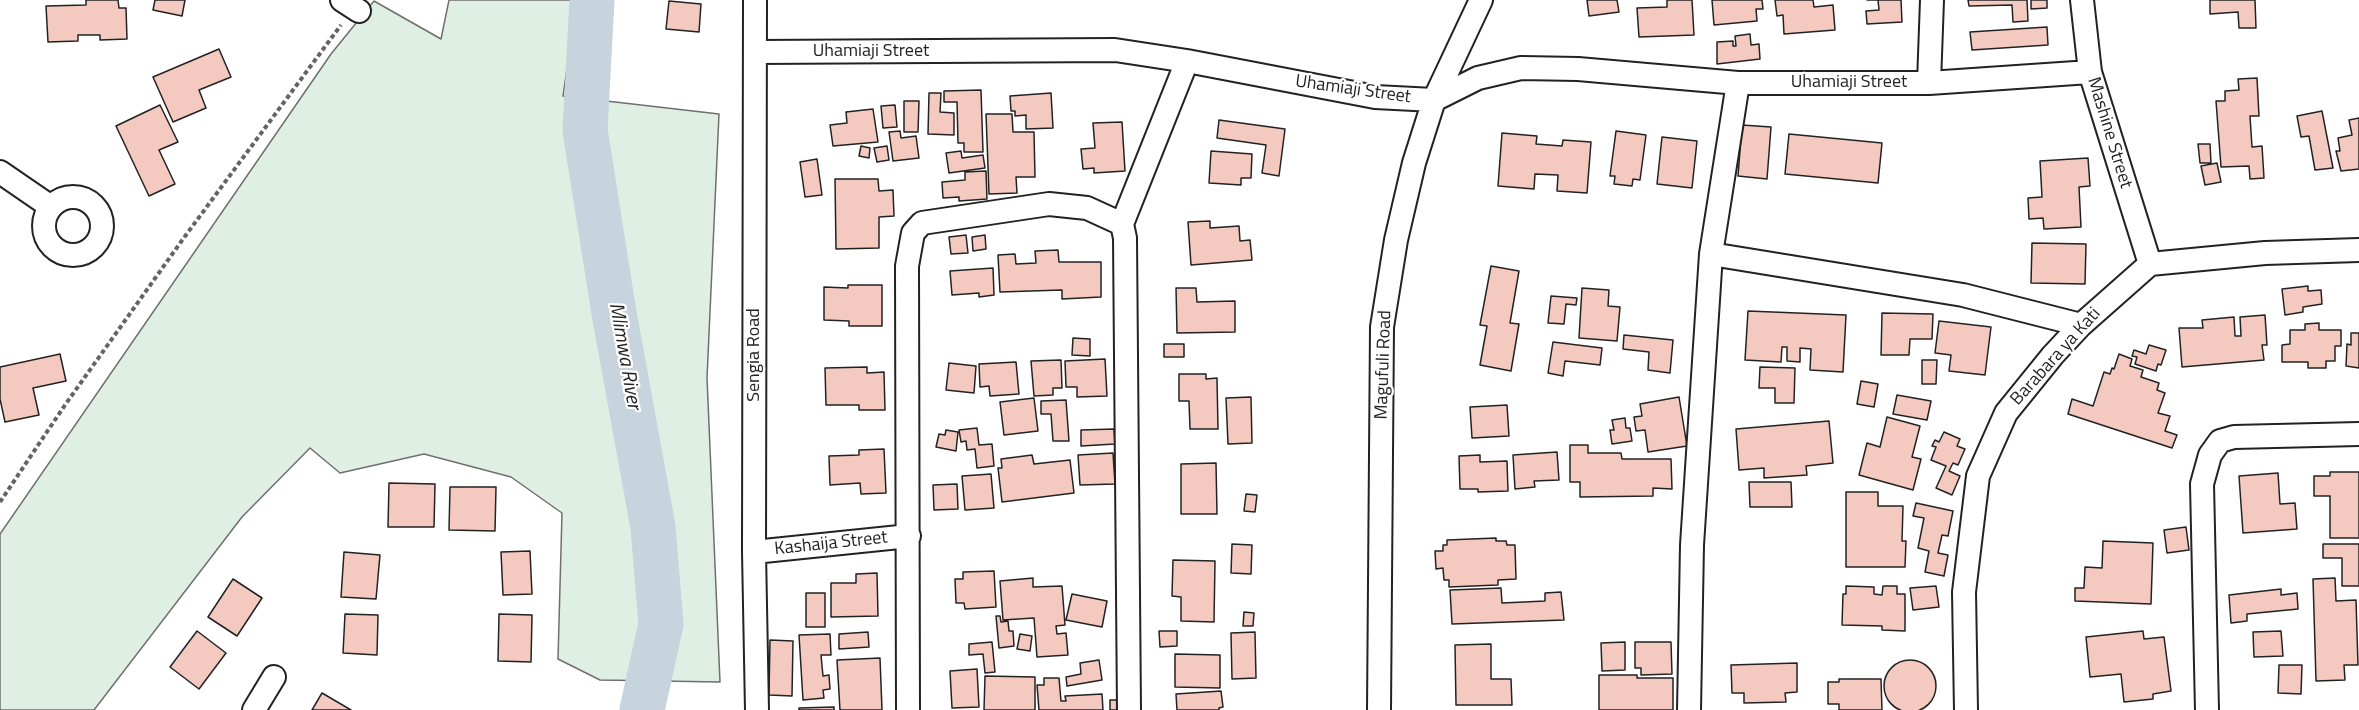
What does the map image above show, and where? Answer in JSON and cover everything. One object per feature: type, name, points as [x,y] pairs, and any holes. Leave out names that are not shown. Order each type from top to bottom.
[{"type":"street","name":"Sengia Road","points":[[755,0],[754,552],[757,710]]},
{"type":"street","name":"Magufuli Road","points":[[1379,710],[1382,327],[1396,240],[1414,163],[1434,100],[1482,0]]},
{"type":"street","points":[[1929,83],[1932,0]]},
{"type":"street","name":"Mashine Street","points":[[2082,0],[2090,72],[2150,264]]},
{"type":"street","name":"Uhamiaji Street","points":[[756,52],[1114,50],[1186,61],[1375,97],[1434,100],[1478,78],[1521,68],[1578,69],[1738,83],[1929,83],[2090,72]]},
{"type":"street","points":[[1129,710],[1125,238],[1122,224],[1186,61]]},
{"type":"street","points":[[1689,710],[1692,545],[1712,254],[1738,83]]},
{"type":"street","points":[[0,172],[51,207]]},
{"type":"street","points":[[908,710],[907,266],[913,232],[922,223],[1049,204],[1087,208],[1122,224]]},
{"type":"street","points":[[2150,264],[2265,253],[2359,250]]},
{"type":"street","points":[[1712,254],[1963,295],[2081,325]]},
{"type":"street","name":"Barabara ya Kati","points":[[1966,710],[1964,592],[1978,476],[2006,413],[2081,325],[2150,264]]},
{"type":"street","points":[[2207,710],[2202,484],[2210,455],[2220,441],[2234,437],[2359,434]]},
{"type":"street","name":"Kashaija Street","points":[[754,552],[909,536]]},
{"type":"street","points":[[254,710],[274,677]]},
{"type":"path","points":[[0,501],[65,405],[351,6]]},
{"type":"green space","points":[[449,0],[577,0],[563,96],[719,114],[707,378],[720,682],[600,680],[558,659],[562,513],[511,477],[424,454],[340,473],[310,448],[242,517],[94,710],[0,710],[0,534],[331,54],[374,1],[441,39]]},
{"type":"building","points":[[86,0],[118,0],[119,8],[126,8],[127,39],[100,40],[100,35],[78,35],[78,41],[48,42],[46,6],[86,5]]},
{"type":"building","points":[[155,0],[185,0],[182,16],[153,10]]},
{"type":"building","points":[[1587,0],[1617,0],[1619,12],[1589,16]]},
{"type":"building","points":[[1667,0],[1692,0],[1694,35],[1639,37],[1637,8],[1667,7]]},
{"type":"building","points":[[1712,0],[1762,0],[1763,9],[1756,9],[1757,21],[1714,25]]},
{"type":"building","points":[[1775,0],[1813,0],[1814,7],[1833,5],[1835,30],[1784,34],[1783,15],[1777,16]]},
{"type":"building","points":[[1878,0],[1901,0],[1902,22],[1867,24],[1866,11],[1879,10]]},
{"type":"building","points":[[1968,0],[2027,0],[2028,21],[2013,22],[2012,5],[1969,6]]},
{"type":"building","points":[[2031,0],[2047,0],[2047,8],[2031,9]]},
{"type":"building","points":[[2210,0],[2255,0],[2256,28],[2239,28],[2238,12],[2210,14]]},
{"type":"building","points":[[669,1],[701,4],[699,32],[666,29]]},
{"type":"building","points":[[2047,27],[2048,45],[1972,50],[1970,32]]},
{"type":"building","points":[[1750,34],[1751,45],[1759,44],[1760,59],[1717,64],[1717,42],[1733,41],[1733,46],[1736,46],[1735,36]]},
{"type":"building","points":[[219,49],[231,77],[199,90],[206,108],[173,122],[153,77]]},
{"type":"building","points":[[2257,78],[2259,116],[2250,116],[2252,147],[2262,146],[2264,178],[2250,179],[2249,166],[2221,167],[2216,101],[2225,101],[2225,91],[2239,90],[2238,79]]},
{"type":"building","points":[[981,90],[983,152],[964,152],[964,143],[958,143],[957,102],[944,102],[944,91]]},
{"type":"building","points":[[929,93],[941,93],[940,112],[954,113],[954,135],[928,134]]},
{"type":"building","points":[[1051,93],[1053,128],[1026,129],[1026,115],[1015,116],[1015,111],[1011,111],[1010,96]]},
{"type":"building","points":[[904,101],[919,101],[918,132],[904,132]]},
{"type":"building","points":[[160,105],[178,142],[159,150],[175,184],[149,196],[116,126]]},
{"type":"building","points":[[895,105],[897,127],[883,128],[881,106]]},
{"type":"building","points":[[873,109],[878,142],[833,146],[830,125],[847,123],[846,112]]},
{"type":"building","points":[[2322,111],[2333,168],[2315,170],[2309,136],[2301,137],[2297,116]]},
{"type":"building","points":[[986,114],[1012,114],[1013,132],[1034,132],[1035,177],[1016,177],[1017,193],[989,194]]},
{"type":"building","points":[[2359,118],[2359,169],[2341,171],[2336,151],[2340,151],[2338,138],[2352,135],[2349,120]]},
{"type":"building","points":[[1219,120],[1285,129],[1279,176],[1262,173],[1266,145],[1217,138]]},
{"type":"building","points":[[1122,122],[1125,171],[1094,173],[1094,168],[1083,169],[1081,149],[1095,148],[1093,123]]},
{"type":"building","points":[[1742,125],[1771,127],[1767,179],[1738,176]]},
{"type":"building","points":[[900,131],[901,138],[916,136],[919,158],[893,161],[889,132]]},
{"type":"building","points":[[1616,131],[1646,135],[1640,180],[1633,179],[1632,186],[1614,184],[1615,176],[1610,176]]},
{"type":"building","points":[[1502,133],[1537,136],[1536,144],[1562,146],[1563,140],[1591,142],[1587,193],[1557,191],[1558,175],[1535,174],[1534,189],[1498,186]]},
{"type":"building","points":[[1789,134],[1882,143],[1878,183],[1785,174]]},
{"type":"building","points":[[1662,137],[1697,141],[1692,188],[1657,184]]},
{"type":"building","points":[[2198,144],[2210,144],[2211,163],[2200,163]]},
{"type":"building","points":[[861,146],[870,148],[869,158],[859,156]]},
{"type":"building","points":[[887,146],[889,160],[877,162],[874,148]]},
{"type":"building","points":[[961,151],[962,158],[983,155],[985,168],[949,173],[946,153]]},
{"type":"building","points":[[1211,151],[1252,154],[1251,178],[1241,178],[1241,185],[1209,183]]},
{"type":"building","points":[[2088,158],[2090,186],[2079,187],[2081,227],[2044,229],[2043,218],[2029,219],[2028,198],[2042,197],[2040,161]]},
{"type":"building","points":[[817,159],[822,195],[805,197],[800,162]]},
{"type":"building","points":[[2217,163],[2221,182],[2205,185],[2201,166]]},
{"type":"building","points":[[986,171],[987,199],[959,201],[959,197],[943,198],[942,182],[965,180],[965,172]]},
{"type":"building","points":[[835,179],[878,179],[879,191],[893,190],[894,216],[879,217],[879,248],[836,249]]},
{"type":"building","points":[[1210,221],[1210,228],[1239,226],[1240,241],[1250,240],[1252,260],[1191,265],[1188,222]]},
{"type":"building","points":[[966,235],[968,253],[951,254],[949,237]]},
{"type":"building","points":[[985,235],[986,249],[973,251],[972,237]]},
{"type":"building","points":[[2032,243],[2086,244],[2085,284],[2031,283]]},
{"type":"building","points":[[1058,250],[1059,262],[1101,262],[1101,297],[1062,299],[1062,290],[1000,292],[998,255],[1015,254],[1016,264],[1036,263],[1035,251]]},
{"type":"building","points":[[1491,266],[1519,271],[1510,323],[1519,324],[1511,371],[1480,365],[1487,326],[1480,325]]},
{"type":"building","points":[[993,268],[994,295],[979,297],[979,293],[952,295],[950,271]]},
{"type":"building","points":[[848,285],[882,285],[882,326],[849,326],[849,321],[824,320],[824,287],[848,288]]},
{"type":"building","points":[[2308,286],[2308,291],[2321,290],[2322,304],[2303,307],[2303,312],[2285,315],[2282,289]]},
{"type":"building","points":[[1176,288],[1196,288],[1197,302],[1235,301],[1235,332],[1177,333]]},
{"type":"building","points":[[1582,288],[1609,290],[1608,306],[1620,307],[1617,341],[1579,338]]},
{"type":"building","points":[[1551,296],[1577,298],[1576,305],[1566,304],[1564,324],[1548,323]]},
{"type":"building","points":[[1748,311],[1846,315],[1843,372],[1810,370],[1811,349],[1800,348],[1800,362],[1787,361],[1787,347],[1782,347],[1781,362],[1745,360]]},
{"type":"building","points":[[1882,313],[1933,314],[1932,339],[1910,339],[1909,355],[1881,355]]},
{"type":"building","points":[[2265,315],[2267,345],[2262,345],[2264,360],[2182,367],[2179,328],[2203,328],[2202,320],[2234,317],[2235,336],[2241,336],[2240,317]]},
{"type":"building","points":[[1939,321],[1991,327],[1985,375],[1949,371],[1951,355],[1935,353]]},
{"type":"building","points":[[2319,323],[2319,330],[2341,330],[2341,346],[2335,346],[2335,361],[2326,361],[2326,368],[2308,368],[2308,362],[2282,362],[2282,345],[2290,344],[2290,330],[2305,330],[2305,324]]},
{"type":"building","points":[[2351,333],[2359,333],[2359,368],[2346,366],[2347,344],[2351,345]]},
{"type":"building","points":[[1624,335],[1673,340],[1670,373],[1648,370],[1649,352],[1623,349]]},
{"type":"building","points":[[1073,338],[1090,339],[1090,356],[1072,355]]},
{"type":"building","points":[[1553,342],[1602,348],[1600,365],[1565,361],[1563,376],[1548,373]]},
{"type":"building","points":[[1164,344],[1184,344],[1184,357],[1164,357]]},
{"type":"building","points":[[2149,345],[2166,350],[2161,365],[2158,364],[2156,371],[2135,364],[2137,357],[2132,356],[2134,350],[2146,354]]},
{"type":"building","points":[[60,354],[66,381],[33,388],[39,415],[5,422],[0,399],[0,367]]},
{"type":"building","points":[[2119,354],[2132,359],[2130,366],[2143,370],[2141,377],[2159,383],[2157,390],[2165,393],[2158,413],[2170,416],[2165,431],[2177,435],[2172,448],[2068,414],[2072,399],[2093,406],[2104,372],[2110,374]]},
{"type":"building","points":[[1105,359],[1107,396],[1077,397],[1077,387],[1066,387],[1065,361]]},
{"type":"building","points":[[1061,360],[1062,388],[1053,388],[1053,395],[1034,396],[1031,361]]},
{"type":"building","points":[[1922,360],[1937,360],[1936,384],[1922,384]]},
{"type":"building","points":[[1016,362],[1019,394],[990,396],[989,386],[980,387],[979,364]]},
{"type":"building","points":[[949,363],[976,366],[974,393],[946,390]]},
{"type":"building","points":[[867,367],[867,373],[884,372],[885,410],[859,410],[859,405],[826,405],[825,368]]},
{"type":"building","points":[[1760,367],[1795,368],[1794,403],[1775,403],[1775,388],[1759,388]]},
{"type":"building","points":[[1179,374],[1206,374],[1206,379],[1217,378],[1218,429],[1190,429],[1189,401],[1179,401]]},
{"type":"building","points":[[1861,381],[1878,384],[1874,407],[1857,404]]},
{"type":"building","points":[[1897,395],[1931,401],[1927,420],[1893,414]]},
{"type":"building","points":[[1251,397],[1252,443],[1228,444],[1226,398]]},
{"type":"building","points":[[1679,397],[1687,446],[1648,452],[1645,430],[1636,431],[1634,417],[1642,416],[1640,404]]},
{"type":"building","points":[[1034,398],[1038,431],[1004,435],[1000,402]]},
{"type":"building","points":[[1066,400],[1069,441],[1053,441],[1051,414],[1041,414],[1041,401]]},
{"type":"building","points":[[1507,405],[1509,436],[1472,438],[1470,407]]},
{"type":"building","points":[[1887,417],[1920,426],[1912,457],[1921,459],[1913,490],[1859,475],[1867,443],[1880,447]]},
{"type":"building","points":[[1625,418],[1626,428],[1630,428],[1632,441],[1612,444],[1610,430],[1614,430],[1612,420]]},
{"type":"building","points":[[1829,421],[1833,463],[1806,466],[1807,475],[1764,478],[1764,468],[1739,470],[1736,429]]},
{"type":"building","points":[[977,428],[979,445],[992,444],[994,466],[977,468],[975,449],[967,450],[966,441],[961,442],[959,430]]},
{"type":"building","points":[[1114,429],[1115,444],[1081,446],[1081,430]]},
{"type":"building","points":[[946,430],[958,432],[956,451],[936,447],[939,434],[945,435]]},
{"type":"building","points":[[1944,432],[1960,439],[1957,446],[1965,449],[1958,465],[1953,463],[1949,471],[1960,476],[1952,495],[1936,488],[1946,466],[1931,460],[1936,447],[1932,446],[1935,440],[1939,442]]},
{"type":"building","points":[[1570,445],[1588,445],[1588,453],[1621,453],[1622,459],[1671,459],[1672,489],[1653,488],[1653,496],[1580,497],[1580,482],[1570,482]]},
{"type":"building","points":[[884,449],[886,493],[861,494],[860,483],[830,485],[829,456],[859,455],[859,450]]},
{"type":"building","points":[[1557,452],[1559,480],[1534,481],[1535,487],[1515,489],[1513,455]]},
{"type":"building","points":[[1113,453],[1115,484],[1080,485],[1078,455]]},
{"type":"building","points":[[1032,455],[1034,464],[1070,460],[1074,493],[1002,502],[998,468],[1002,468],[1001,459]]},
{"type":"building","points":[[1480,455],[1480,462],[1507,461],[1508,491],[1478,492],[1478,489],[1460,489],[1459,456]]},
{"type":"building","points":[[1216,463],[1217,514],[1181,514],[1181,464]]},
{"type":"building","points":[[2330,472],[2359,472],[2359,538],[2330,538],[2330,496],[2314,496],[2314,476],[2330,476]]},
{"type":"building","points":[[2278,473],[2280,504],[2295,503],[2297,529],[2243,533],[2239,476]]},
{"type":"building","points":[[991,474],[994,508],[965,510],[962,476]]},
{"type":"building","points":[[1749,482],[1791,482],[1792,507],[1750,507]]},
{"type":"building","points":[[389,483],[435,484],[434,527],[388,527]]},
{"type":"building","points":[[957,484],[958,509],[934,510],[933,485]]},
{"type":"building","points":[[450,487],[496,487],[495,531],[449,530]]},
{"type":"building","points":[[1846,492],[1878,492],[1878,506],[1903,506],[1902,541],[1906,541],[1905,567],[1846,567]]},
{"type":"building","points":[[1246,494],[1257,495],[1255,512],[1244,511]]},
{"type":"building","points":[[1916,503],[1953,511],[1948,536],[1942,535],[1938,553],[1948,555],[1944,576],[1925,572],[1929,551],[1918,548],[1924,518],[1913,516]]},
{"type":"building","points":[[2186,527],[2189,550],[2167,553],[2164,530]]},
{"type":"building","points":[[1496,538],[1496,541],[1506,541],[1507,545],[1515,545],[1516,579],[1498,580],[1498,585],[1449,587],[1449,580],[1444,580],[1443,568],[1436,569],[1435,551],[1443,551],[1443,545],[1447,545],[1447,540]]},
{"type":"building","points":[[2103,541],[2153,543],[2151,604],[2075,601],[2075,588],[2084,588],[2085,567],[2102,568]]},
{"type":"building","points":[[1232,544],[1252,545],[1251,574],[1231,573]]},
{"type":"building","points":[[2323,544],[2359,544],[2359,586],[2342,586],[2342,558],[2323,558]]},
{"type":"building","points":[[530,551],[532,594],[503,595],[501,552]]},
{"type":"building","points":[[344,552],[380,555],[376,599],[341,597]]},
{"type":"building","points":[[1173,560],[1215,561],[1214,622],[1181,621],[1181,597],[1172,596]]},
{"type":"building","points":[[994,571],[996,607],[965,609],[964,603],[956,603],[955,579],[963,579],[963,572]]},
{"type":"building","points":[[877,573],[878,616],[831,617],[831,583],[856,583],[856,574]]},
{"type":"building","points":[[1033,578],[1033,587],[1062,586],[1065,625],[1056,626],[1057,634],[1066,633],[1068,655],[1037,657],[1034,618],[1003,620],[1000,581]]},
{"type":"building","points":[[2335,578],[2336,601],[2356,600],[2358,665],[2344,665],[2345,680],[2316,681],[2313,579]]},
{"type":"building","points":[[233,579],[262,598],[237,636],[208,617]]},
{"type":"building","points":[[1846,586],[1874,587],[1874,594],[1882,595],[1883,586],[1897,586],[1897,594],[1905,594],[1905,631],[1882,630],[1882,626],[1842,625],[1843,594],[1846,594]]},
{"type":"building","points":[[1936,586],[1939,607],[1913,610],[1910,588]]},
{"type":"building","points":[[1501,588],[1502,603],[1545,601],[1545,593],[1561,592],[1564,620],[1452,624],[1450,590]]},
{"type":"building","points":[[2281,589],[2281,595],[2297,593],[2298,609],[2247,614],[2247,621],[2231,623],[2229,595]]},
{"type":"building","points":[[806,593],[825,593],[825,627],[806,627]]},
{"type":"building","points":[[1072,594],[1107,601],[1102,627],[1066,620]]},
{"type":"building","points":[[1244,612],[1254,613],[1253,626],[1243,626]]},
{"type":"building","points":[[345,614],[378,615],[377,655],[343,653]]},
{"type":"building","points":[[499,614],[532,615],[531,662],[498,661]]},
{"type":"building","points":[[996,616],[1000,616],[1001,622],[1008,621],[1009,631],[1013,631],[1014,646],[999,648]]},
{"type":"building","points":[[197,631],[226,653],[199,689],[170,667]]},
{"type":"building","points":[[1159,631],[1177,631],[1177,646],[1160,647]]},
{"type":"building","points":[[2143,631],[2144,639],[2164,637],[2171,691],[2153,694],[2153,699],[2124,702],[2121,674],[2090,677],[2086,637]]},
{"type":"building","points":[[2281,631],[2283,656],[2254,657],[2253,632]]},
{"type":"building","points":[[868,632],[869,647],[839,649],[839,634]]},
{"type":"building","points":[[1255,632],[1256,678],[1232,679],[1231,633]]},
{"type":"building","points":[[830,634],[831,655],[821,655],[823,676],[829,675],[830,689],[823,690],[824,698],[803,700],[799,635]]},
{"type":"building","points":[[1020,634],[1032,636],[1030,651],[1017,649]]},
{"type":"building","points":[[770,640],[793,641],[792,696],[769,695]]},
{"type":"building","points":[[992,642],[995,672],[985,673],[983,654],[969,655],[969,644]]},
{"type":"building","points":[[1625,642],[1625,670],[1602,671],[1601,643]]},
{"type":"building","points":[[1635,642],[1671,642],[1672,674],[1641,675],[1641,668],[1635,668]]},
{"type":"building","points":[[1491,644],[1491,679],[1511,679],[1512,705],[1456,705],[1455,645]]},
{"type":"building","points":[[1175,654],[1220,655],[1220,688],[1175,687]]},
{"type":"building","points":[[880,658],[882,710],[840,710],[837,660]]},
{"type":"building","points":[[1099,660],[1102,680],[1067,686],[1066,677],[1081,674],[1080,663]]},
{"type":"building","points":[[1905,660],[1915,660],[1929,667],[1936,686],[1929,705],[1915,712],[1905,712],[1895,708],[1888,701],[1884,691],[1884,681],[1888,671],[1895,664]]},
{"type":"building","points":[[1797,663],[1797,692],[1785,693],[1786,702],[1744,703],[1744,693],[1732,693],[1731,665]]},
{"type":"building","points":[[2279,665],[2302,665],[2301,694],[2278,693]]},
{"type":"building","points":[[977,669],[979,707],[952,708],[950,671]]},
{"type":"building","points":[[1599,675],[1673,678],[1673,710],[1599,710]]},
{"type":"building","points":[[985,676],[1035,677],[1035,710],[984,710]]},
{"type":"building","points":[[1044,678],[1059,678],[1061,701],[1066,701],[1065,696],[1102,694],[1103,710],[1039,710],[1037,685],[1044,685]]},
{"type":"building","points":[[1839,679],[1881,679],[1882,710],[1839,710],[1839,704],[1828,704],[1828,682],[1839,682]]},
{"type":"building","points":[[1221,691],[1223,707],[1219,710],[1177,710],[1176,694]]},
{"type":"building","points":[[322,693],[351,710],[312,710]]},
{"type":"building","points":[[1110,700],[1119,700],[1118,710],[1110,710]]},
{"type":"building","points":[[834,707],[834,710],[799,710],[799,708]]},
{"type":"waterway","name":"Mlimwa River","points":[[592,0],[585,130],[614,313],[653,527],[661,624],[642,710]]}]
